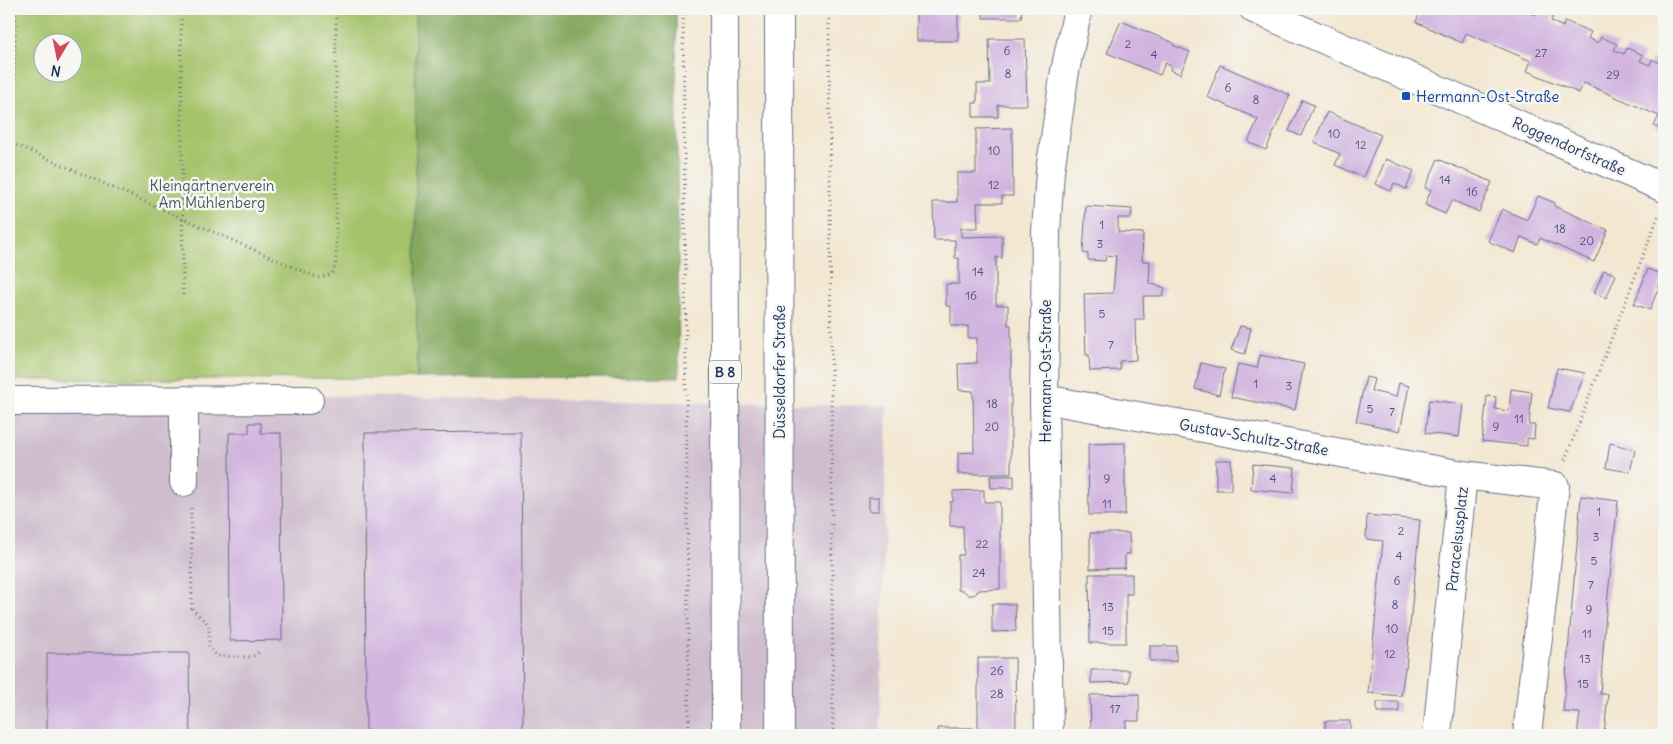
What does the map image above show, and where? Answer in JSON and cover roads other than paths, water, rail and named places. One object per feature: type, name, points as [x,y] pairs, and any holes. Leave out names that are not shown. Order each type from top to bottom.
[{"type":"street","name":"B 8","points":[[724,9],[726,735]]},
{"type":"street","name":"Hermann-Ost-Straße","points":[[1049,735],[1044,399],[1046,232],[1050,171],[1065,71],[1078,9]]},
{"type":"street","name":"Roggendorfstraße","points":[[1254,9],[1662,198]]},
{"type":"street","name":"Düsseldorfer Straße","points":[[780,11],[780,735]]},
{"type":"street","name":"Gustav-Schultz-Straße","points":[[1044,399],[1463,475]]},
{"type":"street","points":[[9,400],[309,400]]},
{"type":"street","points":[[184,400],[184,482]]},
{"type":"street","name":"Paracelsusplatz","points":[[1437,735],[1463,475],[1555,486],[1526,735]]},
{"type":"place","name":"Hermann-Ost-Straße","points":[[1406,96]]},
{"type":"park label","name":"Kleingärtnerverein Am Mühlenberg","points":[[212,194]]}]
